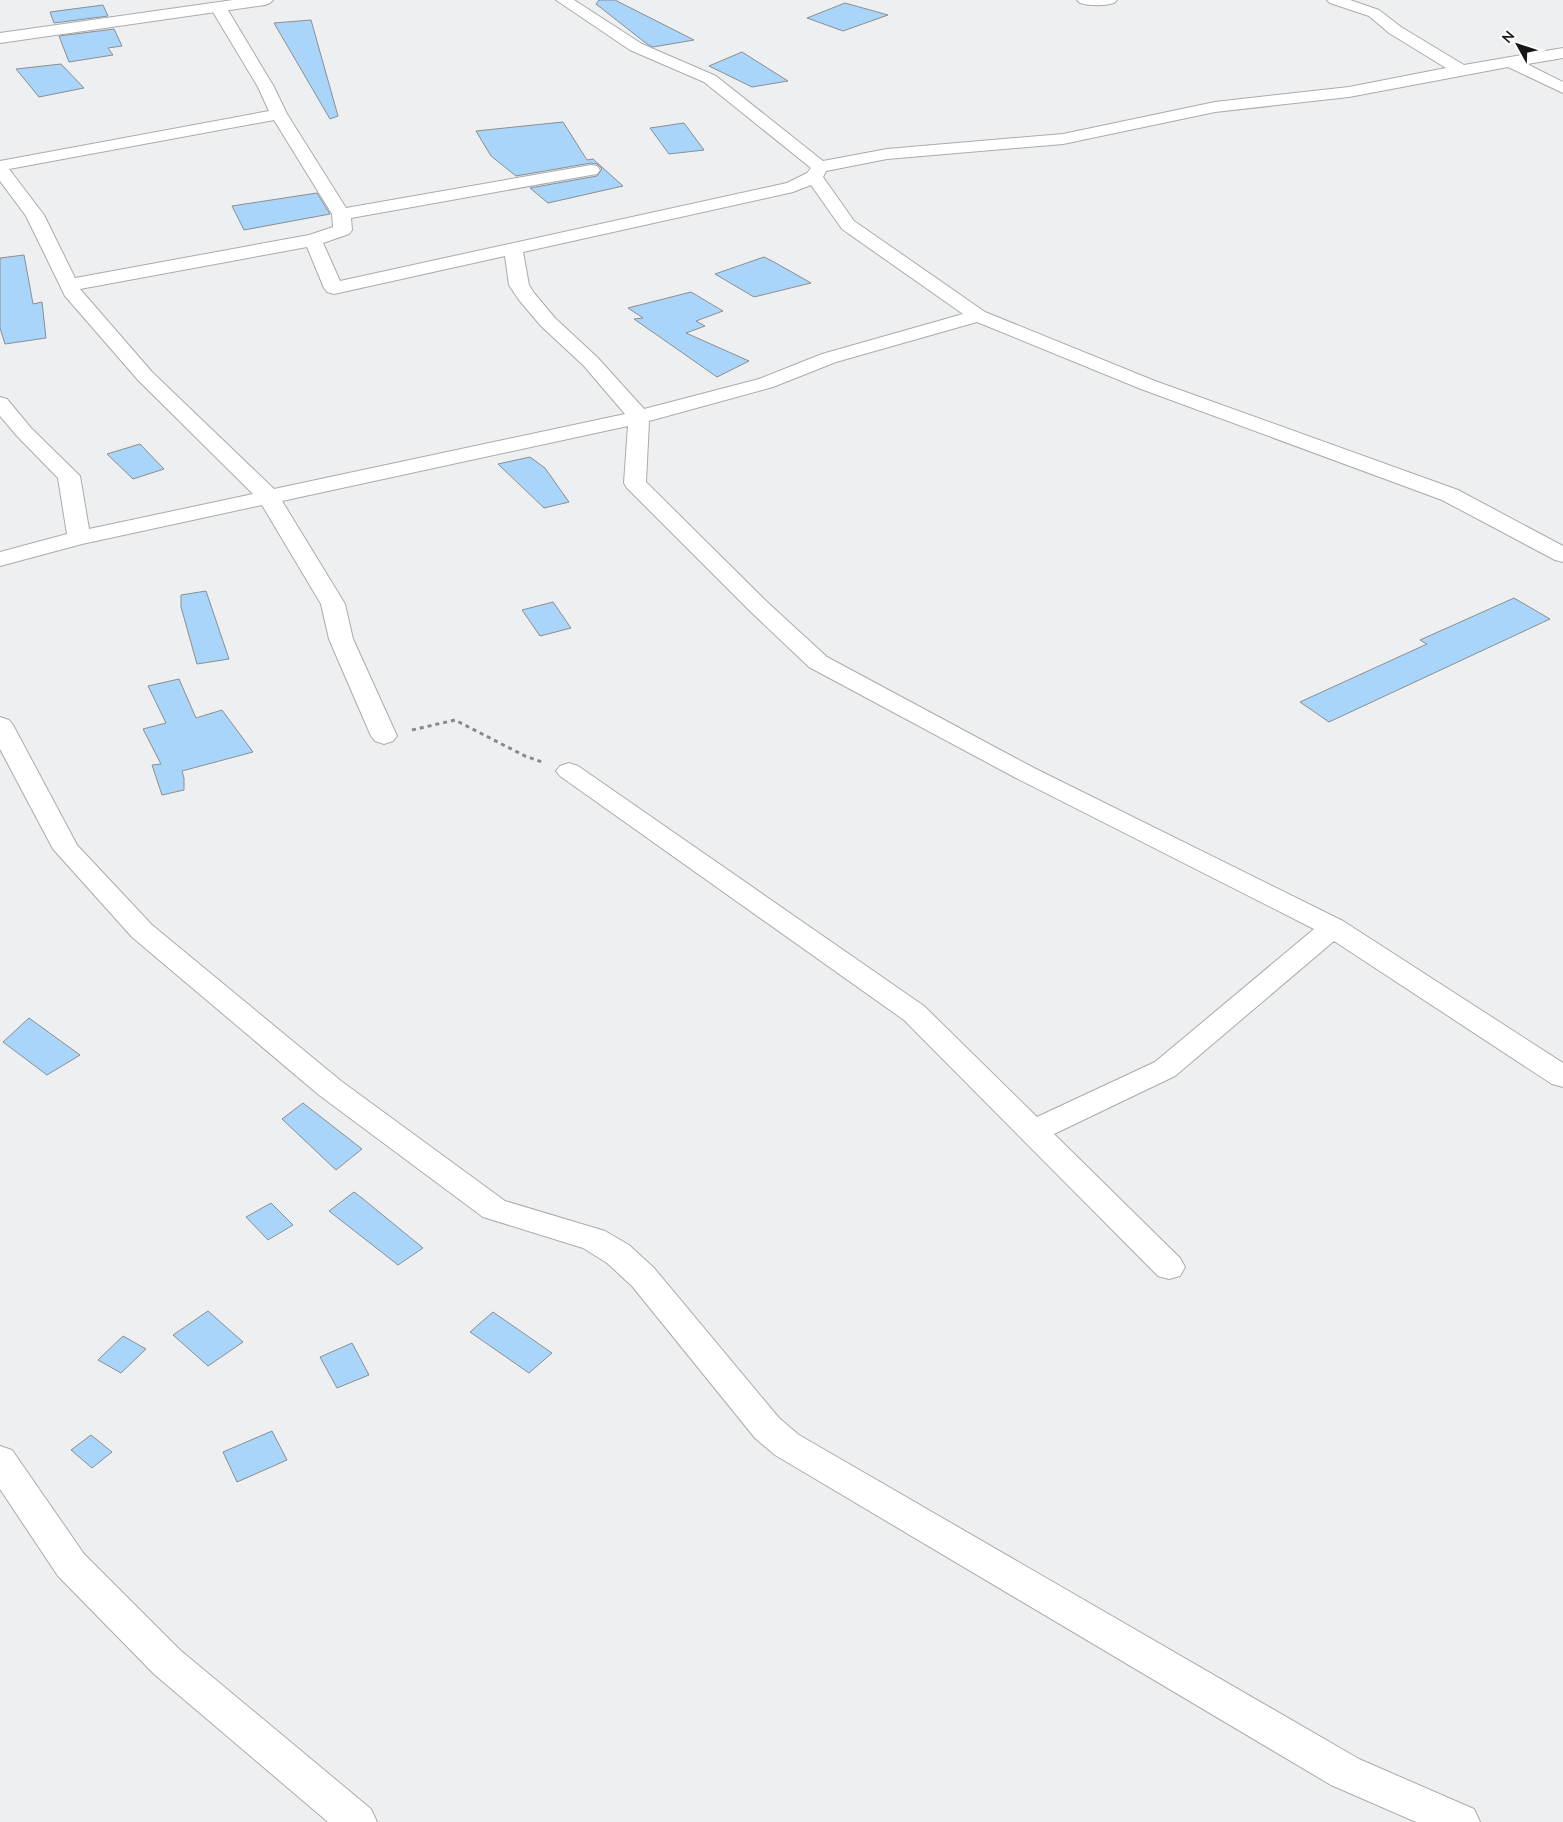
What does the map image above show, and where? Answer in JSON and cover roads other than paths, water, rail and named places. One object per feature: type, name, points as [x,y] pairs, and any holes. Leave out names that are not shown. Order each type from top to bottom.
[{"type":"street","points":[[0,38],[265,0]]},
{"type":"street","points":[[564,0],[636,47],[710,79],[817,172],[848,225],[978,316],[1148,385],[1450,495],[1563,554]]},
{"type":"street","points":[[1086,0],[1109,0]]},
{"type":"street","points":[[1335,0],[1374,13],[1395,30],[1461,70]]},
{"type":"street","points":[[69,285],[313,240],[343,230],[341,214],[279,114],[266,87],[218,7]]},
{"type":"street","points":[[313,240],[334,288],[793,187],[817,172],[887,154],[1063,139],[1215,107],[1350,92],[1508,61],[1563,53]]},
{"type":"street","points":[[1508,61],[1563,88]]},
{"type":"street","points":[[279,114],[0,168],[35,215],[72,292],[145,376],[268,496],[333,604],[341,639],[384,736]]},
{"type":"street","points":[[341,214],[592,170]]},
{"type":"street","points":[[514,248],[519,285],[526,296],[548,322],[591,362],[639,417],[635,483],[758,606],[818,662],[1025,773],[1333,927],[1563,1077]]},
{"type":"street","points":[[0,559],[79,538],[268,496],[639,417],[766,383],[829,358],[978,316]]},
{"type":"street","points":[[0,403],[24,432],[69,476],[79,538]]},
{"type":"street","points":[[0,725],[66,849],[142,931],[330,1088],[494,1209],[594,1239],[618,1254],[643,1277],[767,1428],[787,1445],[1345,1772],[1460,1822]]},
{"type":"street","points":[[569,771],[914,1013],[1169,1267]]},
{"type":"street","points":[[1034,1132],[1165,1068],[1333,927]]},
{"type":"street","points":[[0,1460],[71,1565],[167,1662],[357,1822]]}]
